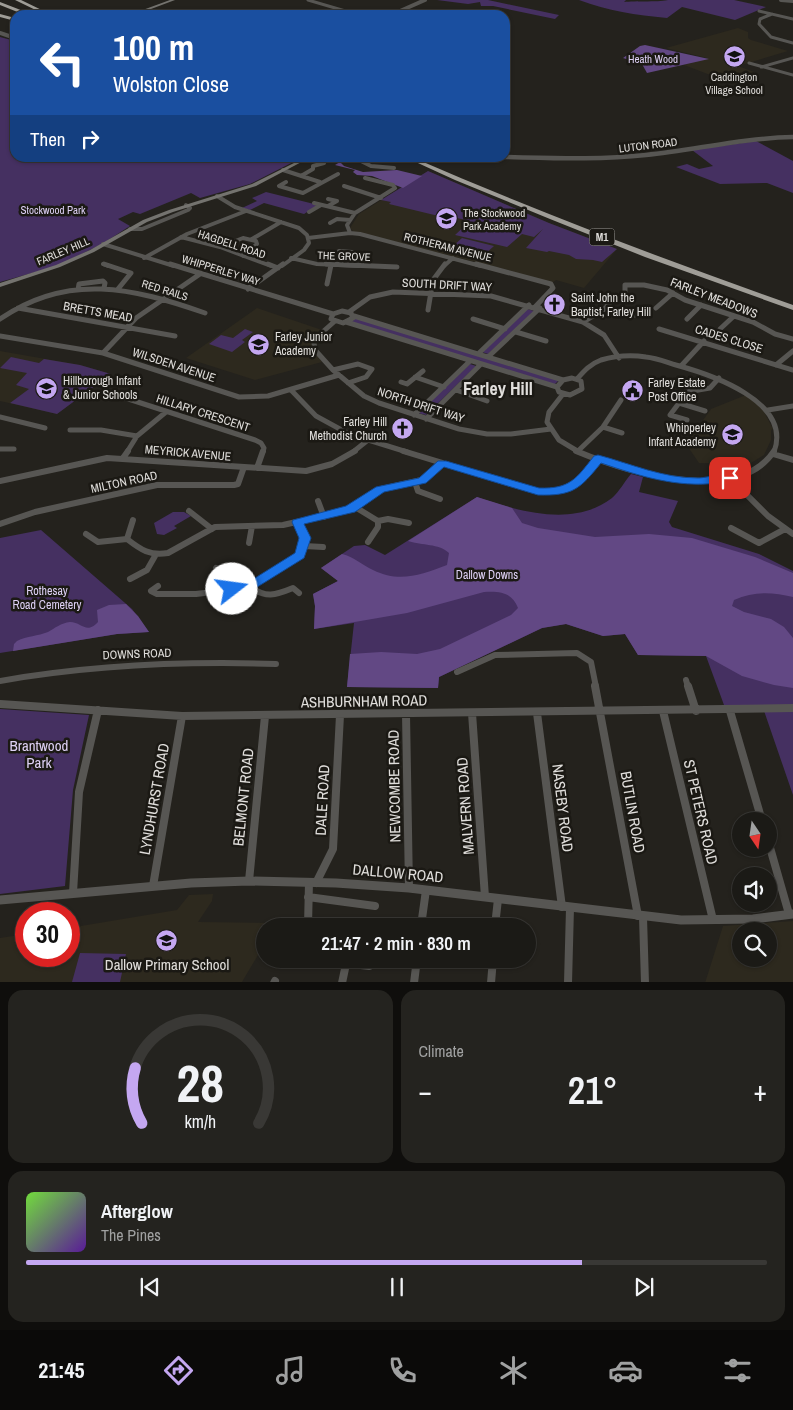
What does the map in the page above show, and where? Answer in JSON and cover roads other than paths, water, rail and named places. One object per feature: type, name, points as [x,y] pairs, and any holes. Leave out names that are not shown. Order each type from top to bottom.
[{"type":"highway","points":[[16,0],[39,10]]},
{"type":"highway","points":[[0,3],[17,10]]},
{"type":"highway","name":"M1","points":[[426,162],[552,218],[695,274],[793,308]]},
{"type":"highway","name":"M1","points":[[427,162],[540,209],[793,304]]},
{"type":"main road","points":[[151,10],[173,0]]},
{"type":"main road","name":"FARLEY HILL","points":[[0,285],[58,266],[130,229],[186,205],[254,185],[300,162]]},
{"type":"street","points":[[308,0],[342,10]]},
{"type":"street","points":[[402,10],[425,0]]},
{"type":"street","points":[[781,0],[793,1]]},
{"type":"street","points":[[759,11],[793,19]]},
{"type":"street","points":[[772,14],[758,21],[771,37],[793,43]]},
{"type":"street","points":[[761,67],[793,58]]},
{"type":"street","points":[[749,63],[790,76]]},
{"type":"street","name":"LUTON ROAD","points":[[510,157],[606,159],[760,138],[793,137]]},
{"type":"street","points":[[301,176],[313,169],[313,166],[324,162]]},
{"type":"street","points":[[361,162],[366,165],[394,168]]},
{"type":"street","points":[[283,170],[320,182]]},
{"type":"street","points":[[303,193],[320,182],[338,174]]},
{"type":"street","points":[[350,233],[346,228],[355,213],[394,190],[395,186],[365,178]]},
{"type":"street","points":[[286,182],[278,187],[312,196]]},
{"type":"street","points":[[338,188],[346,185],[380,198]]},
{"type":"street","points":[[217,196],[230,205],[302,230],[308,238],[309,242],[306,247],[248,289]]},
{"type":"street","points":[[328,199],[343,203]]},
{"type":"street","points":[[328,206],[337,202]]},
{"type":"street","points":[[314,203],[355,213]]},
{"type":"street","points":[[309,212],[321,205]]},
{"type":"street","points":[[144,258],[181,237],[246,211]]},
{"type":"street","points":[[330,222],[350,220]]},
{"type":"street","points":[[252,240],[281,222]]},
{"type":"street","name":"ROTHERAM AVENUE","points":[[308,238],[350,233],[551,284],[553,288],[535,307]]},
{"type":"street","name":"HAGDELL ROAD","points":[[181,237],[220,247],[278,268]]},
{"type":"street","points":[[220,247],[243,238],[257,242],[243,256]]},
{"type":"street","name":"WHIPPERLEY WAY","points":[[103,244],[333,314]]},
{"type":"street","points":[[339,251],[352,252]]},
{"type":"street","points":[[342,265],[345,252]]},
{"type":"street","name":"THE GROVE","points":[[291,258],[313,264],[397,266]]},
{"type":"street","points":[[428,310],[430,283],[436,273],[453,258]]},
{"type":"street","name":"RED RAILS","points":[[103,264],[131,274],[118,289]]},
{"type":"street","points":[[327,284],[331,264]]},
{"type":"street","points":[[103,353],[126,327],[162,299],[200,274]]},
{"type":"street","name":"FARLEY MEADOWS","points":[[607,308],[607,305],[625,293],[625,285],[651,286],[753,322],[776,334],[793,340]]},
{"type":"street","name":"RED RAILS","points":[[0,320],[18,308],[44,297],[78,290],[104,288],[118,289],[162,299],[205,313]]},
{"type":"street","name":"SOUTH DRIFT WAY","points":[[349,312],[365,300],[377,295],[393,292],[484,295],[535,307],[583,322],[604,335],[619,358]]},
{"type":"street","points":[[656,308],[673,293]]},
{"type":"street","points":[[687,319],[701,305]]},
{"type":"street","points":[[478,354],[505,329],[535,307]]},
{"type":"street","points":[[488,357],[516,332],[535,307]]},
{"type":"street","name":"BRETTS MEAD","points":[[18,308],[176,336]]},
{"type":"street","points":[[583,322],[607,308],[628,315],[638,315]]},
{"type":"street","points":[[563,394],[547,417],[547,422],[559,440],[578,451],[651,476],[673,480],[699,481],[730,478],[749,472],[763,464],[773,454],[779,441],[777,424],[768,410],[738,387],[719,378],[682,366],[645,356],[619,358],[594,363],[577,379],[562,380],[354,316],[349,312],[338,312],[333,314],[331,319],[557,387],[559,392],[563,394],[573,394],[582,389],[583,385],[577,379]]},
{"type":"street","points":[[346,322],[352,320],[354,316]]},
{"type":"street","points":[[720,329],[734,316]]},
{"type":"street","points":[[473,319],[505,329]]},
{"type":"street","name":"NORTH DRIFT WAY","points":[[335,321],[318,336],[314,343],[315,350],[333,370],[371,399],[459,429],[487,434],[511,434],[551,429]]},
{"type":"street","name":"CADES CLOSE","points":[[659,329],[704,341],[793,370]]},
{"type":"street","points":[[516,332],[546,341]]},
{"type":"street","name":"WILSDEN AVENUE","points":[[0,336],[103,353],[239,397],[268,396],[340,375]]},
{"type":"street","points":[[682,366],[704,341]]},
{"type":"street","points":[[776,365],[793,351]]},
{"type":"street","points":[[414,415],[470,360]]},
{"type":"street","name":"NORTH DRIFT WAY","points":[[333,370],[351,364],[366,364],[372,369],[366,377],[348,383]]},
{"type":"street","points":[[426,419],[481,364]]},
{"type":"street","points":[[401,382],[408,384],[423,371]]},
{"type":"street","points":[[415,377],[444,387]]},
{"type":"street","points":[[704,411],[679,403],[676,400],[681,393],[710,388],[719,378]]},
{"type":"street","points":[[557,387],[562,380]]},
{"type":"street","points":[[291,390],[308,408],[328,424],[349,434],[538,492],[567,490],[580,482],[598,458]]},
{"type":"street","points":[[456,390],[487,401]]},
{"type":"street","name":"HILLARY CRESCENT","points":[[113,394],[260,443],[264,452],[257,468]]},
{"type":"street","points":[[578,451],[603,427],[620,400]]},
{"type":"street","points":[[679,403],[670,415],[687,420]]},
{"type":"street","points":[[768,410],[793,406]]},
{"type":"street","points":[[123,458],[136,436],[166,412]]},
{"type":"street","points":[[0,417],[45,428]]},
{"type":"street","points":[[603,427],[622,433]]},
{"type":"street","points":[[70,430],[101,430],[136,436]]},
{"type":"street","name":"MEYRICK AVENUE","points":[[0,482],[95,459],[123,458],[306,471],[327,467],[352,454],[368,440]]},
{"type":"street","points":[[0,449],[14,449]]},
{"type":"street","points":[[773,454],[793,460]]},
{"type":"street","points":[[86,534],[98,542],[127,539],[146,553],[155,556],[168,553],[222,526],[268,527],[324,517],[355,507],[380,490],[426,479],[442,463]]},
{"type":"street","name":"MILTON ROAD","points":[[0,524],[36,512],[157,485],[234,485],[238,484],[244,467]]},
{"type":"street","points":[[730,478],[752,502],[785,530],[793,534]]},
{"type":"street","points":[[415,482],[418,492],[440,499]]},
{"type":"street","points":[[318,501],[324,517]]},
{"type":"street","points":[[355,507],[378,521],[388,519],[409,523]]},
{"type":"street","points":[[189,511],[212,530]]},
{"type":"street","points":[[127,539],[126,534],[133,520]]},
{"type":"street","points":[[368,542],[378,527],[378,521]]},
{"type":"street","points":[[158,586],[148,592],[157,594],[196,594],[209,590],[250,586],[297,557],[304,546],[305,538],[298,522]]},
{"type":"street","points":[[249,542],[252,526]]},
{"type":"street","points":[[730,528],[759,543]]},
{"type":"street","points":[[753,547],[785,530]]},
{"type":"street","points":[[304,546],[323,547]]},
{"type":"street","points":[[130,579],[147,570],[155,556]]},
{"type":"street","points":[[216,568],[229,577],[232,589]]},
{"type":"street","points":[[250,586],[261,595],[277,595],[293,588],[299,593]]},
{"type":"street","name":"BUTLIN ROAD","points":[[457,672],[495,655],[577,653],[591,662],[641,917],[645,982]]},
{"type":"street","name":"DOWNS ROAD","points":[[0,681],[82,667],[184,663],[276,664]]},
{"type":"street","points":[[686,680],[696,711]]},
{"type":"street","name":"ASHBURNHAM ROAD","points":[[0,704],[182,716],[730,711],[793,708]]},
{"type":"street","points":[[73,893],[79,792],[98,710]]},
{"type":"street","name":"ST PETERS ROAD","points":[[663,711],[713,920]]},
{"type":"street","points":[[730,711],[759,812]]},
{"type":"street","name":"NASEBY ROAD","points":[[537,713],[566,907],[568,982]]},
{"type":"street","name":"NEWCOMBE ROAD","points":[[406,714],[409,888]]},
{"type":"street","name":"MALVERN ROAD","points":[[472,714],[485,897]]},
{"type":"street","name":"DALE ROAD","points":[[313,883],[330,860],[333,849],[340,715]]},
{"type":"street","name":"LYNDHURST ROAD","points":[[153,886],[182,716]]},
{"type":"street","name":"BELMONT ROAD","points":[[249,881],[265,716]]},
{"type":"street","points":[[773,858],[791,914]]},
{"type":"street","name":"DALLOW ROAD","points":[[0,900],[153,886],[249,881],[409,888],[641,917],[681,920],[753,919],[791,914]]},
{"type":"street","points":[[308,918],[308,897],[313,883]]},
{"type":"street","points":[[422,918],[426,890]]},
{"type":"street","points":[[308,897],[375,906]]},
{"type":"street","points":[[497,918],[498,899]]},
{"type":"street","points":[[342,982],[345,968]]},
{"type":"street","points":[[414,982],[416,968]]},
{"type":"street","points":[[491,982],[492,968]]},
{"type":"place","name":"Caddington Village School","points":[[734,56]]},
{"type":"place","name":"The Stockwood Park Academy","points":[[447,219]]},
{"type":"place","name":"Saint John the Baptist, Farley Hill","points":[[555,305]]},
{"type":"place","name":"Farley Junior Academy","points":[[259,344]]},
{"type":"place","name":"Hillborough Infant & Junior Schools","points":[[47,388]]},
{"type":"place","name":"Farley Estate Post Office","points":[[632,390]]},
{"type":"place","name":"Farley Hill Methodist Church","points":[[403,429]]},
{"type":"place","name":"Whipperley Infant Academy","points":[[732,435]]},
{"type":"place","name":"Dallow Primary School","points":[[167,941]]},
{"type":"district","name":"Farley Hill","points":[[498,388]]},
{"type":"park label","name":"Heath Wood","points":[[653,59]]},
{"type":"park label","name":"Stockwood Park","points":[[53,210]]},
{"type":"park label","name":"Dallow Downs","points":[[487,575]]},
{"type":"park label","name":"Rothesay Road Cemetery","points":[[47,598]]},
{"type":"park label","name":"Brantwood Park","points":[[39,754]]}]
